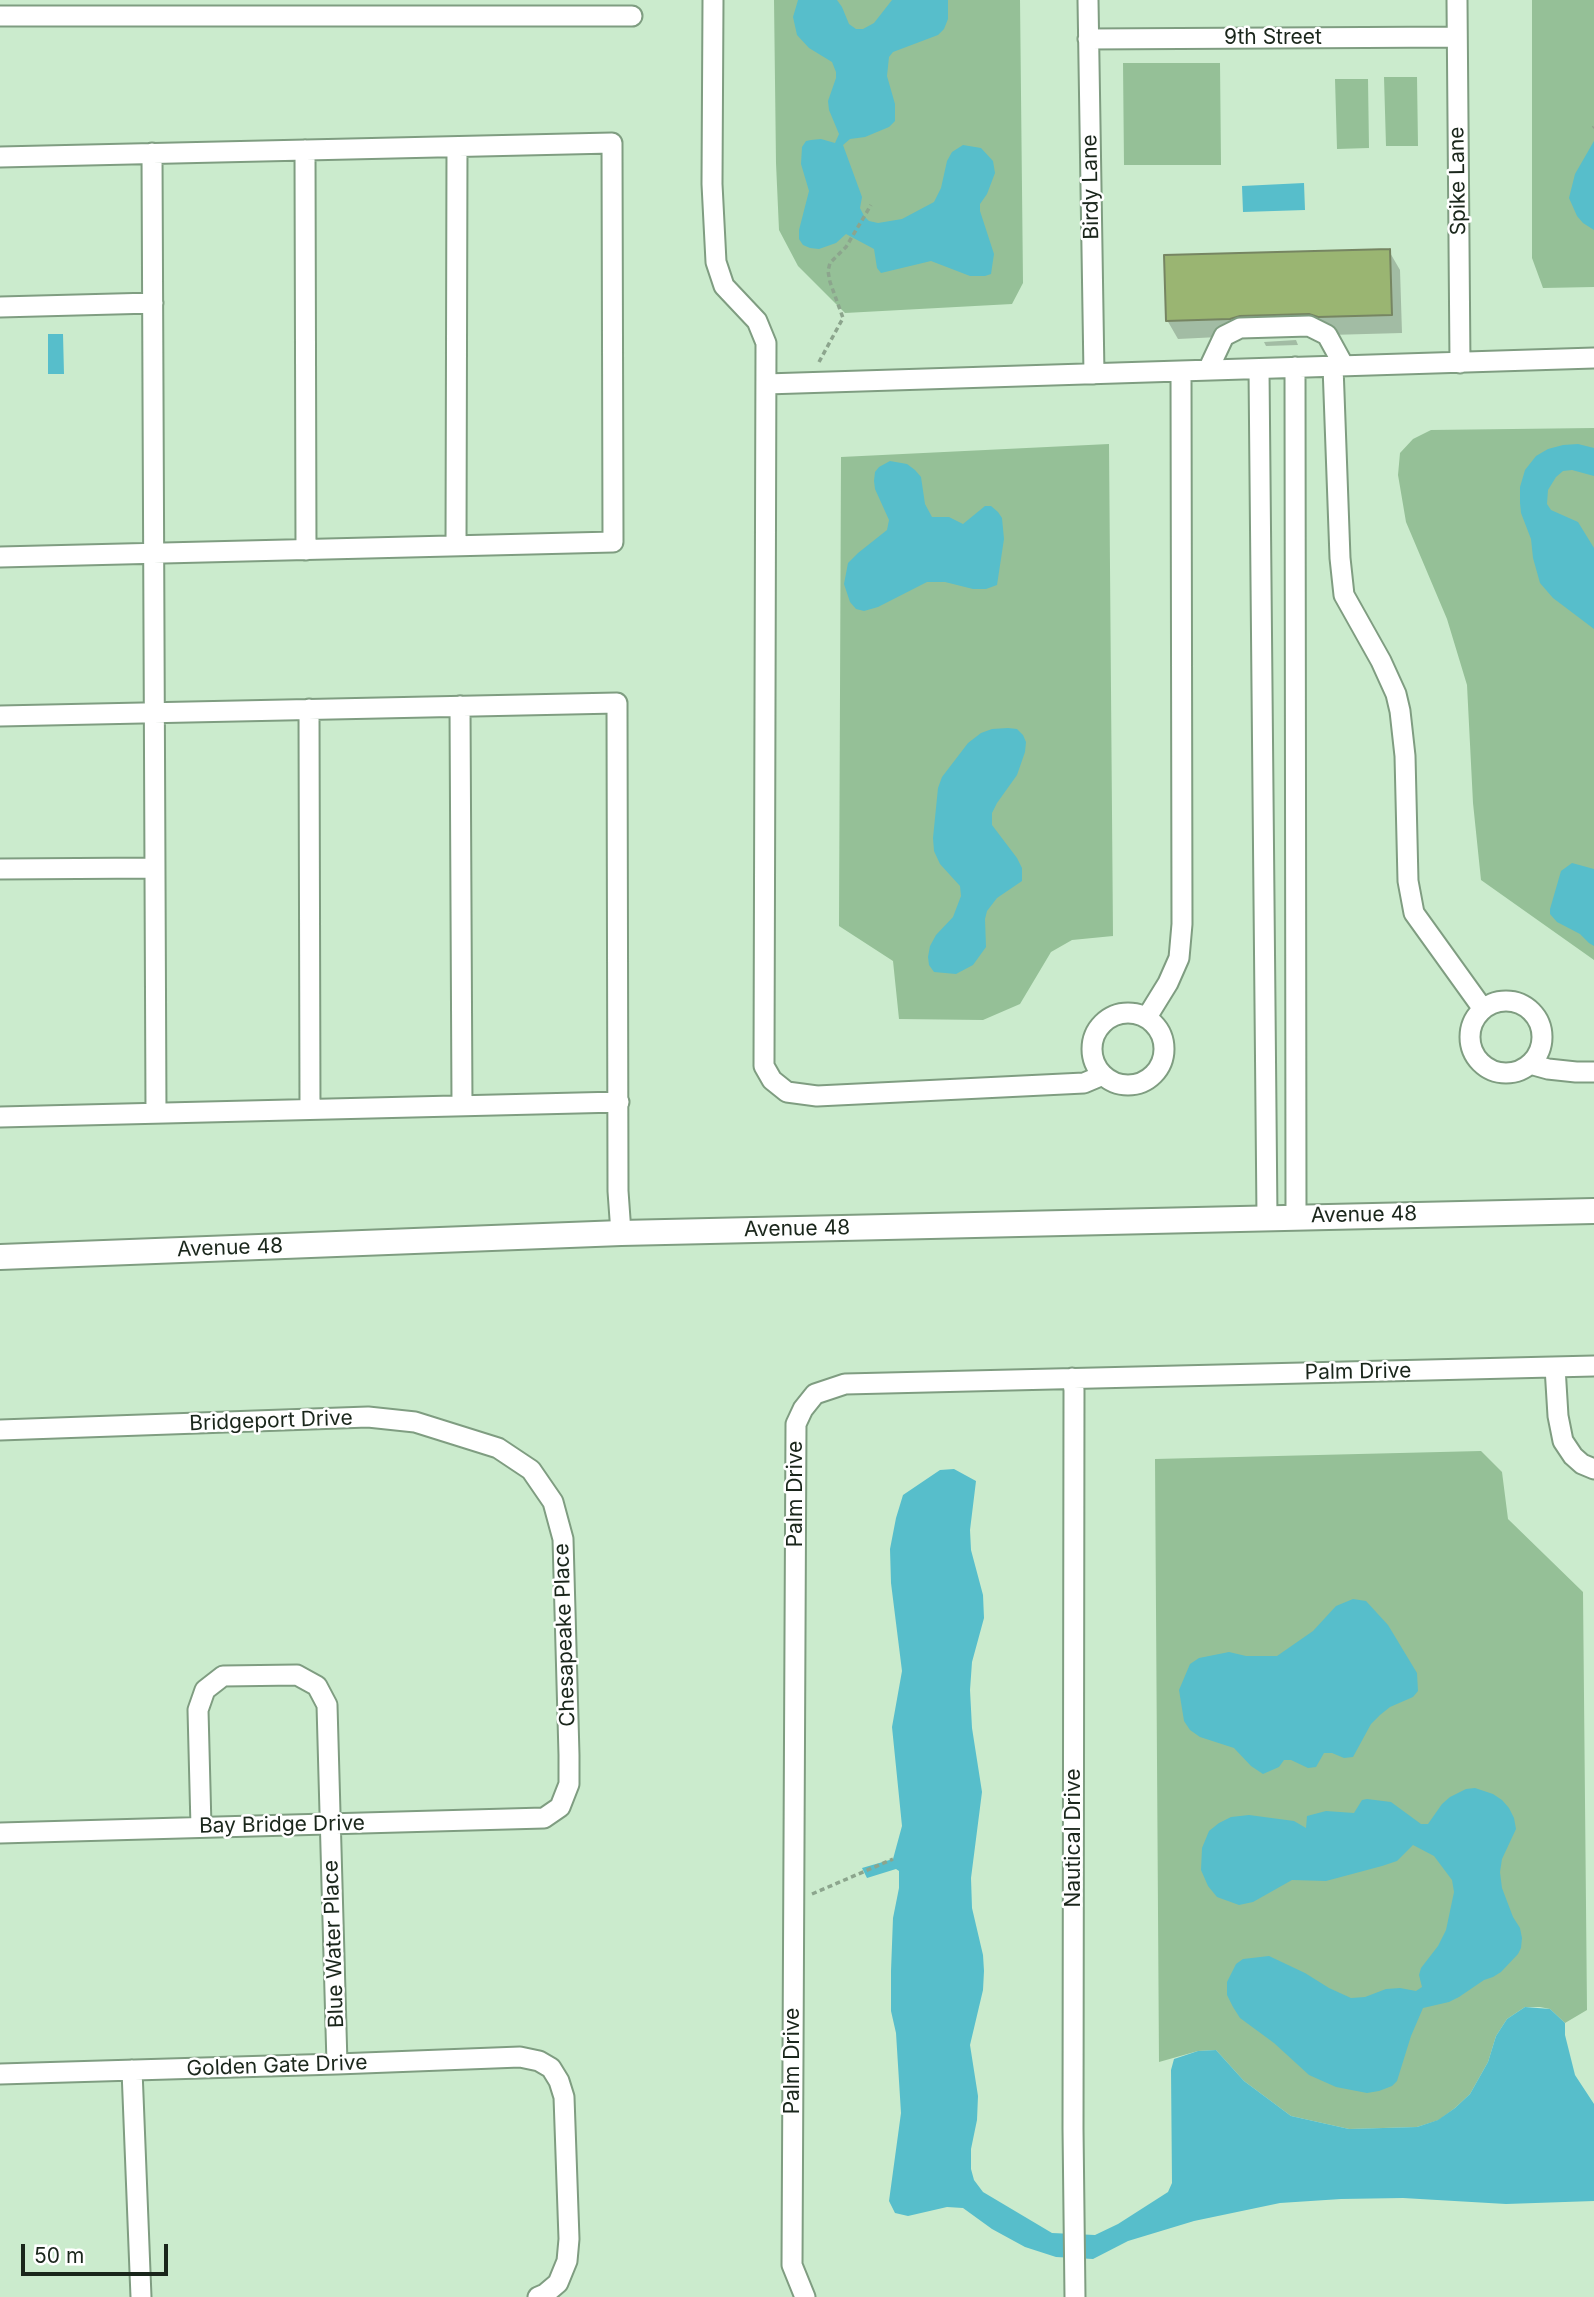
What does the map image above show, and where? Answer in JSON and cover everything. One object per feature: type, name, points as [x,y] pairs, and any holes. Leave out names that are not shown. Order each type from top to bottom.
[{"type":"main road","name":"Avenue 48","points":[[0,1256],[621,1233],[1594,1211]]},
{"type":"street","points":[[713,0],[712,184],[716,262],[724,286],[757,321],[766,343],[764,1066],[772,1080],[787,1092],[817,1096],[1084,1083],[1102,1075]]},
{"type":"street","name":"Birdy Lane","points":[[1088,0],[1094,374]]},
{"type":"street","name":"Spike Lane","points":[[1457,0],[1460,363]]},
{"type":"street","points":[[0,16],[152,7],[632,16]]},
{"type":"street","name":"9th Street","points":[[1088,39],[1457,37]]},
{"type":"street","points":[[0,157],[612,143],[614,542],[0,557]]},
{"type":"street","points":[[456,546],[457,147]]},
{"type":"street","points":[[305,150],[306,550]]},
{"type":"street","points":[[152,153],[156,1113]]},
{"type":"street","points":[[0,307],[153,303]]},
{"type":"street","points":[[1209,370],[1224,336],[1240,328],[1309,326],[1327,335],[1339,366],[1340,558],[1345,595],[1386,672],[1400,711],[1405,756],[1408,881],[1414,913],[1483,1009]]},
{"type":"street","points":[[766,384],[1594,358]]},
{"type":"street","points":[[1295,367],[1296,1217]]},
{"type":"street","points":[[1259,369],[1267,1217]]},
{"type":"street","points":[[1147,1017],[1180,958],[1182,924],[1181,371]]},
{"type":"street","points":[[0,716],[617,703],[618,1191],[621,1233]]},
{"type":"street","points":[[460,706],[462,1105]]},
{"type":"street","points":[[309,709],[310,1109]]},
{"type":"street","points":[[0,869],[155,867]]},
{"type":"street","points":[[1506,1000],[1529,1009],[1537,1018],[1542,1030],[1542,1042],[1538,1054],[1530,1064],[1521,1070],[1498,1072],[1479,1060],[1470,1039],[1471,1028],[1483,1009],[1506,1000]]},
{"type":"street","points":[[1124,1012],[1147,1017],[1162,1035],[1165,1048],[1163,1060],[1157,1070],[1148,1079],[1137,1084],[1113,1082],[1102,1075],[1091,1055],[1091,1043],[1102,1022],[1112,1015],[1124,1012]]},
{"type":"street","points":[[1530,1064],[1548,1069],[1594,1072]]},
{"type":"street","points":[[0,1117],[619,1102]]},
{"type":"street","name":"Palm Drive","points":[[805,2297],[792,2265],[796,1424],[803,1409],[815,1394],[845,1384],[1594,1366]]},
{"type":"street","points":[[1555,1367],[1558,1416],[1563,1441],[1573,1456],[1594,1469]]},
{"type":"street","name":"Nautical Drive","points":[[1072,1378],[1075,2297]]},
{"type":"street","name":"Bridgeport Drive","points":[[0,1430],[368,1417],[415,1422],[466,1436],[498,1448],[531,1471]]},
{"type":"street","name":"Chesapeake Place","points":[[531,1471],[553,1502],[563,1539],[569,1784],[560,1807]]},
{"type":"street","name":"Blue Water Place","points":[[201,1827],[198,1710],[205,1690],[223,1676],[297,1675],[317,1686],[327,1705],[337,2064]]},
{"type":"street","name":"Bay Bridge Drive","points":[[0,1833],[517,1820],[544,1818],[560,1807]]},
{"type":"street","name":"Golden Gate Drive","points":[[0,2074],[520,2057],[539,2061],[551,2068],[564,2097],[569,2239],[568,2261],[558,2283],[538,2297]]},
{"type":"street","points":[[132,2070],[141,2297]]},
{"type":"path","points":[[807,383],[843,318],[828,271],[830,263],[846,247],[871,205]]},
{"type":"path","points":[[794,1902],[892,1859]]},
{"type":"green space","points":[[774,0],[1020,0],[1023,283],[1012,304],[845,313],[798,266],[779,230]]},
{"type":"green space","points":[[1532,0],[1594,0],[1594,287],[1543,288],[1532,258]]},
{"type":"green space","points":[[1123,63],[1220,63],[1221,165],[1124,165]]},
{"type":"green space","points":[[1384,77],[1417,77],[1418,146],[1386,146]]},
{"type":"green space","points":[[1335,79],[1368,79],[1369,148],[1337,149]]},
{"type":"green space","points":[[1594,428],[1594,960],[1481,880],[1473,803],[1467,685],[1447,619],[1406,522],[1398,475],[1400,453],[1413,439],[1431,430]]},
{"type":"green space","points":[[1109,444],[1113,936],[1072,940],[1051,952],[1020,1004],[983,1020],[899,1019],[893,961],[839,926],[841,457]]},
{"type":"green space","points":[[1481,1451],[1502,1472],[1508,1519],[1583,1592],[1587,2010],[1565,2023],[1550,2009],[1540,2007],[1525,2007],[1507,2019],[1496,2036],[1488,2062],[1470,2094],[1439,2120],[1417,2127],[1349,2129],[1291,2116],[1244,2081],[1216,2050],[1198,2051],[1159,2062],[1155,1459]]},
{"type":"water","points":[[798,0],[837,0],[849,24],[856,29],[863,29],[874,23],[892,0],[948,0],[948,19],[938,35],[893,52],[889,57],[887,76],[895,104],[895,121],[889,127],[865,137],[850,139],[843,145],[862,197],[860,208],[869,221],[878,223],[902,219],[934,202],[952,152],[963,145],[981,148],[993,161],[995,173],[980,204],[994,254],[991,274],[970,276],[931,261],[881,273],[877,268],[874,249],[846,234],[836,243],[819,249],[803,245],[799,239],[799,230],[809,191],[801,164],[802,147],[806,141],[811,140],[821,139],[835,143],[839,134],[828,101],[836,72],[832,62],[809,48],[797,35],[793,17]]},
{"type":"water","points":[[1594,141],[1594,230],[1577,216],[1569,198],[1575,174]]},
{"type":"water","points":[[1304,183],[1305,210],[1243,212],[1242,186]]},
{"type":"water","points":[[48,334],[63,334],[64,374],[48,374]]},
{"type":"water","points":[[1578,444],[1594,448],[1594,476],[1572,470],[1563,471],[1548,490],[1547,504],[1551,510],[1578,522],[1594,548],[1594,629],[1553,598],[1540,583],[1520,503],[1520,487],[1525,470],[1536,456],[1548,449]]},
{"type":"water","points":[[890,461],[907,464],[921,477],[925,504],[932,517],[949,517],[963,524],[985,506],[991,506],[998,512],[1002,518],[1004,539],[997,585],[986,589],[973,589],[945,582],[927,582],[878,607],[864,611],[856,609],[850,602],[844,584],[848,563],[887,530],[889,520],[874,481],[879,467]]},
{"type":"water","points":[[1017,729],[1023,735],[1026,742],[1025,752],[1017,775],[992,813],[992,825],[1017,858],[1022,868],[1022,881],[997,898],[987,911],[986,947],[973,965],[956,974],[934,972],[929,965],[930,946],[936,935],[953,917],[961,896],[960,886],[940,864],[934,851],[938,788],[942,777],[968,743],[981,733]]},
{"type":"water","points":[[1572,863],[1594,869],[1594,946],[1580,934],[1557,922],[1550,914],[1561,871]]},
{"type":"water","points":[[954,1469],[976,1481],[970,1530],[971,1550],[983,1595],[984,1618],[972,1662],[970,1690],[972,1728],[982,1792],[971,1878],[972,1908],[984,1971],[983,1990],[970,2045],[978,2096],[971,2169],[974,2180],[983,2192],[1052,2233],[1095,2235],[1118,2224],[1168,2192],[1172,2183],[1171,2070],[1174,2059],[1198,2051],[1216,2050],[1244,2081],[1291,2116],[1349,2129],[1417,2127],[1438,2120],[1470,2094],[1488,2062],[1496,2036],[1507,2019],[1525,2007],[1550,2009],[1565,2023],[1565,2035],[1575,2075],[1594,2104],[1594,2201],[1506,2204],[1403,2198],[1280,2203],[1194,2221],[1128,2241],[1093,2259],[1056,2257],[1025,2247],[992,2229],[963,2208],[947,2207],[908,2216],[895,2213],[889,2201],[901,2113],[896,2033],[891,2011],[891,1971],[893,1918],[899,1888],[899,1871],[896,1869],[867,1878],[862,1868],[893,1859],[902,1826],[892,1727],[902,1671],[891,1583],[890,1549],[896,1518],[903,1495],[940,1470]]},
{"type":"water","points":[[1353,1599],[1366,1601],[1388,1625],[1417,1673],[1418,1691],[1413,1697],[1390,1707],[1371,1724],[1353,1757],[1344,1758],[1324,1753],[1316,1767],[1308,1768],[1291,1760],[1284,1760],[1279,1767],[1263,1774],[1234,1748],[1200,1737],[1190,1730],[1184,1721],[1179,1690],[1190,1664],[1199,1658],[1229,1652],[1246,1656],[1277,1656],[1313,1631],[1336,1606]]},
{"type":"water","points":[[1475,1788],[1502,1800],[1514,1818],[1516,1829],[1502,1859],[1500,1872],[1502,1888],[1520,1928],[1522,1938],[1518,1954],[1501,1972],[1459,1997],[1423,2008],[1397,2081],[1392,2086],[1367,2093],[1336,2087],[1309,2075],[1274,2043],[1240,2018],[1227,1995],[1227,1982],[1236,1964],[1243,1959],[1269,1956],[1351,1998],[1365,1997],[1386,1989],[1416,1991],[1422,1987],[1419,1975],[1421,1968],[1438,1946],[1446,1930],[1454,1892],[1452,1880],[1434,1856],[1413,1845],[1397,1861],[1326,1881],[1292,1880],[1253,1902],[1239,1905],[1217,1897],[1208,1886],[1201,1870],[1202,1848],[1209,1831],[1231,1817],[1249,1815],[1294,1821],[1306,1828],[1307,1816],[1326,1811],[1354,1813],[1362,1800],[1367,1799],[1391,1802],[1421,1824],[1428,1824],[1450,1797],[1466,1789]]},
{"type":"building","points":[[1390,249],[1392,315],[1318,317],[1309,314],[1166,321],[1164,255]]}]
